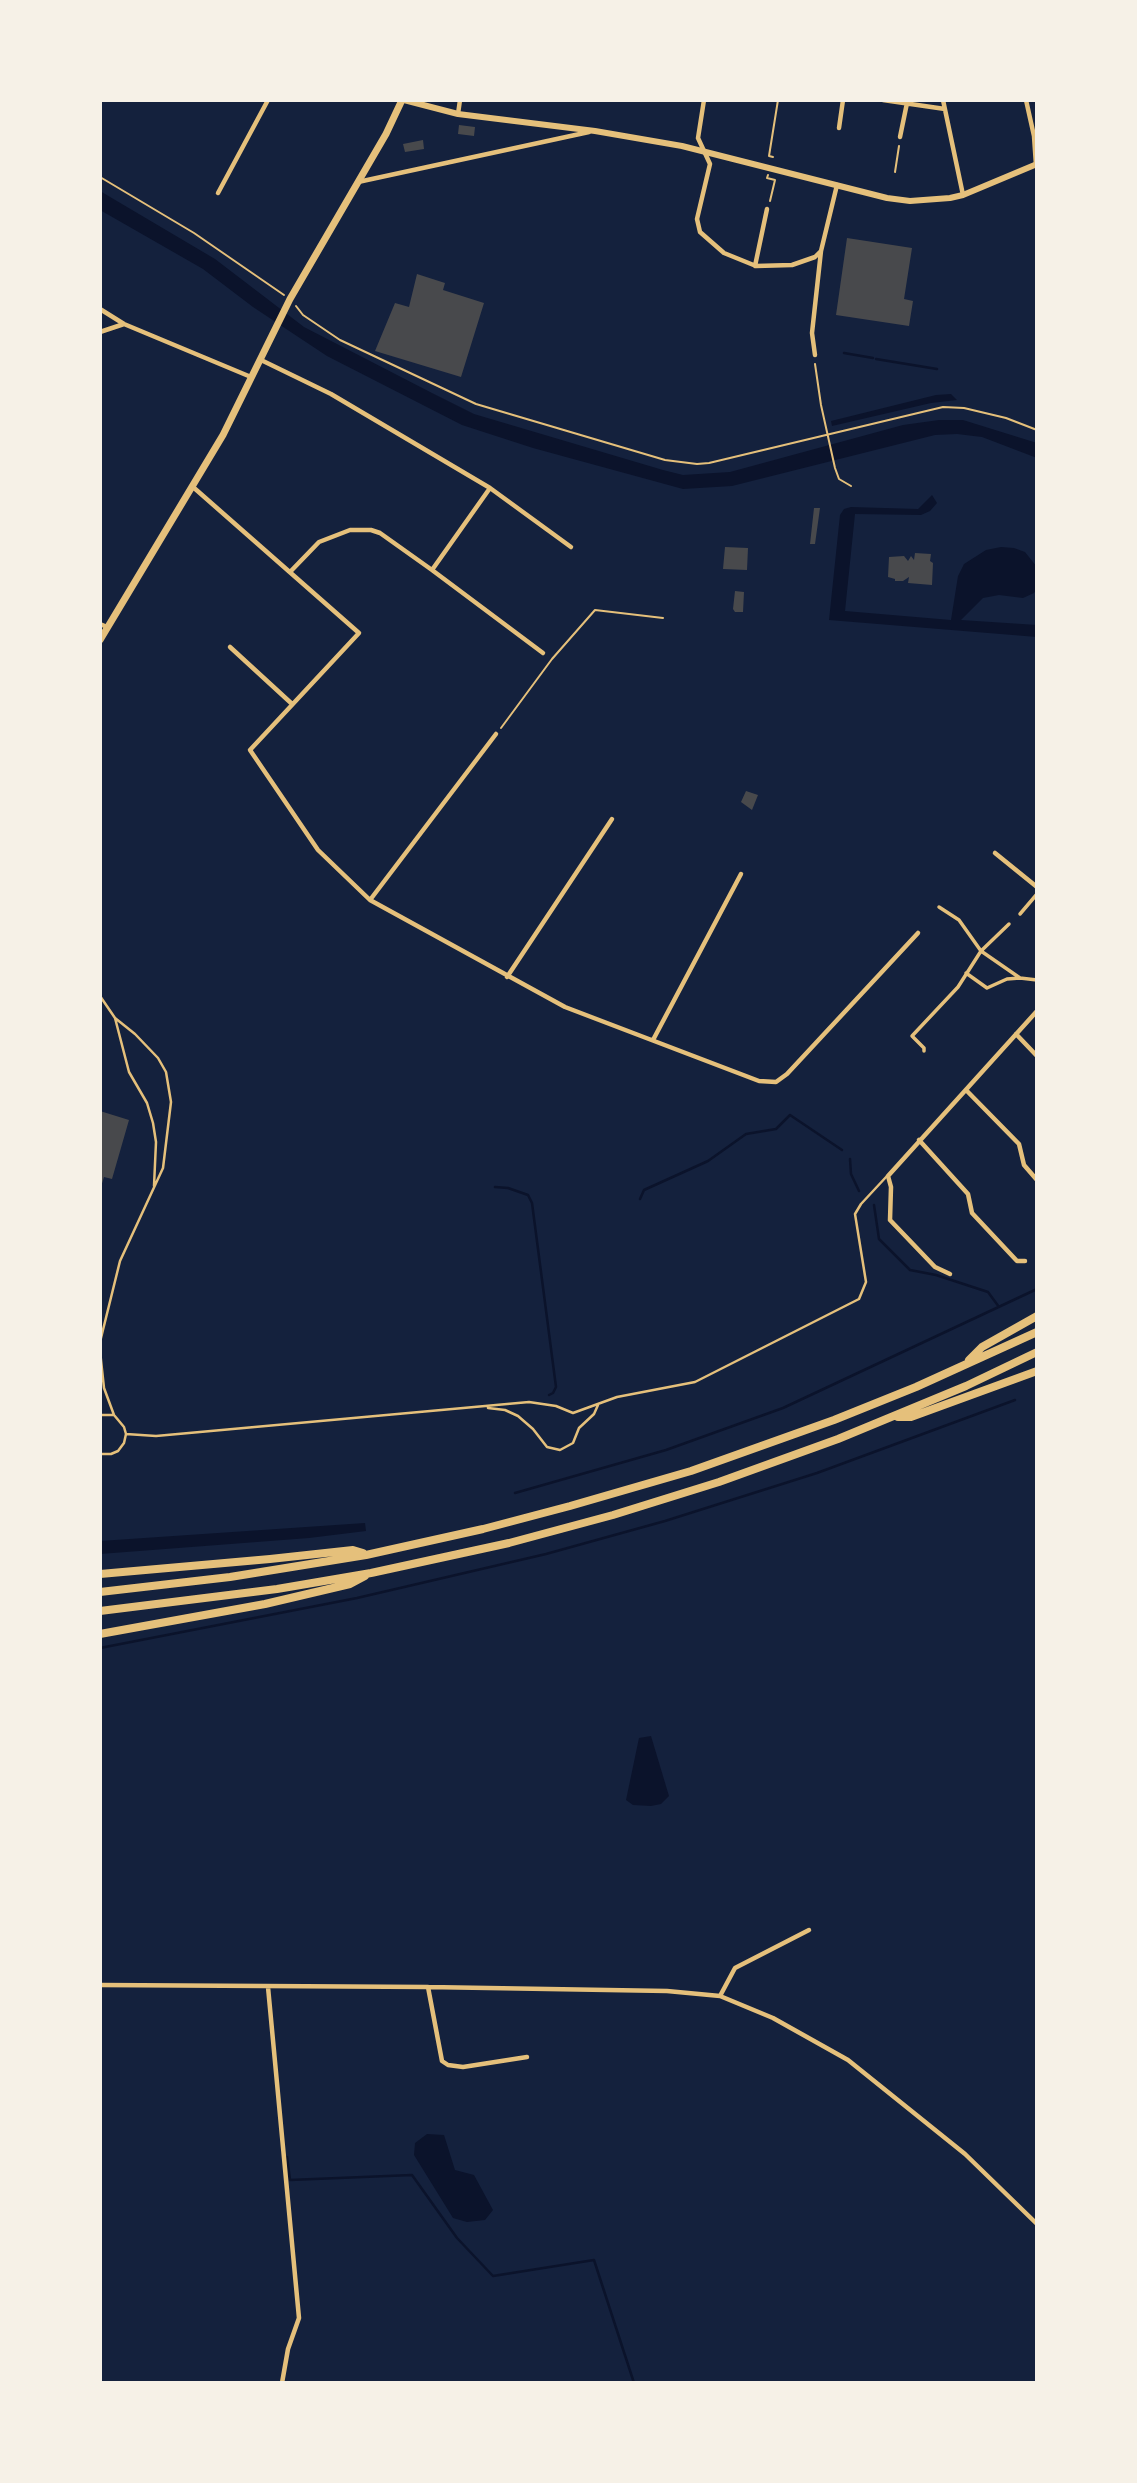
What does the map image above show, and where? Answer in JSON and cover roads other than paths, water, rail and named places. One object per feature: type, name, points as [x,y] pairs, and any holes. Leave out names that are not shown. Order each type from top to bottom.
[{"type":"highway","points":[[965,1365],[982,1346],[1037,1316]]},
{"type":"highway","points":[[100,1592],[230,1577],[366,1555],[496,1525],[691,1471],[834,1420],[1037,1332]]},
{"type":"highway","points":[[100,1611],[277,1589],[371,1573],[509,1543],[613,1515],[744,1474],[892,1418],[1037,1352]]},
{"type":"highway","points":[[892,1418],[911,1417],[1037,1371]]},
{"type":"highway","points":[[100,1574],[353,1550],[366,1555]]},
{"type":"highway","points":[[100,1634],[265,1604],[349,1584],[371,1573]]},
{"type":"main road","points":[[100,640],[103,625],[193,487],[223,435],[289,302],[403,100]]},
{"type":"street","points":[[218,193],[268,100]]},
{"type":"street","points":[[403,100],[458,114],[595,131],[703,150],[887,198],[911,201],[963,195],[1037,164],[1026,100]]},
{"type":"street","points":[[458,114],[460,100]]},
{"type":"street","points":[[704,100],[698,138],[710,164],[697,219],[698,228],[706,239],[724,253],[755,266],[792,265],[815,257],[821,251]]},
{"type":"street","points":[[839,128],[843,100]]},
{"type":"street","points":[[883,100],[945,108]]},
{"type":"street","points":[[943,100],[963,195]]},
{"type":"street","points":[[900,137],[907,103]]},
{"type":"street","points":[[357,182],[595,131]]},
{"type":"street","points":[[814,355],[812,333],[821,251],[837,184]]},
{"type":"street","points":[[755,266],[767,209]]},
{"type":"street","points":[[100,309],[124,324],[251,377]]},
{"type":"street","points":[[100,332],[124,324]]},
{"type":"street","points":[[260,359],[331,394],[490,488],[571,547]]},
{"type":"street","points":[[193,487],[359,633],[250,750],[318,850],[370,900],[565,1007],[759,1081],[776,1082],[787,1074],[918,933]]},
{"type":"street","points":[[432,570],[490,488]]},
{"type":"street","points":[[290,572],[319,542],[350,530],[380,534],[543,653]]},
{"type":"street","points":[[230,648],[292,703]]},
{"type":"street","points":[[370,900],[496,734]]},
{"type":"street","points":[[507,976],[612,819]]},
{"type":"street","points":[[995,853],[1037,887]]},
{"type":"street","points":[[653,1040],[741,874]]},
{"type":"street","points":[[1020,914],[1037,894]]},
{"type":"street","points":[[939,907],[959,920],[981,951],[1020,978]]},
{"type":"street","points":[[924,1051],[912,1036],[958,987],[981,951],[1009,925]]},
{"type":"street","points":[[966,973],[987,988],[1007,979],[1037,980]]},
{"type":"street","points":[[950,1274],[935,1267],[890,1220],[891,1187],[888,1175],[1037,1011]]},
{"type":"street","points":[[1016,1034],[1037,1056]]},
{"type":"street","points":[[966,1090],[1019,1143],[1024,1165],[1037,1180]]},
{"type":"street","points":[[919,1140],[968,1194],[972,1213],[1017,1261],[1025,1261]]},
{"type":"street","points":[[720,1997],[734,1968],[808,1930]]},
{"type":"street","points":[[100,1985],[667,1991],[720,1997],[773,2018],[848,2060],[965,2154],[1037,2224]]},
{"type":"street","points":[[268,1987],[299,2318],[288,2349],[282,2383]]},
{"type":"street","points":[[428,1987],[442,2061],[448,2065],[463,2067],[527,2057]]},
{"type":"lane","points":[[100,996],[115,1018],[158,1058],[166,1072],[171,1102],[163,1168],[120,1261],[100,1342]]},
{"type":"lane","points":[[115,1018],[129,1072],[147,1103],[153,1123],[156,1142],[154,1189]]},
{"type":"lane","points":[[126,1434],[156,1436],[507,1403],[538,1402],[573,1413],[617,1397],[695,1382],[859,1299],[866,1282],[855,1214],[888,1175]]},
{"type":"lane","points":[[100,1351],[104,1388],[114,1415],[126,1434],[118,1451],[100,1454]]},
{"type":"lane","points":[[485,1407],[505,1410],[519,1416],[547,1447],[559,1450],[573,1443],[579,1428],[594,1415],[598,1405]]},
{"type":"lane","points":[[100,1415],[114,1415]]},
{"type":"water","points":[[100,191],[215,259],[304,327],[474,414],[663,470],[683,475],[730,472],[903,425],[939,420],[963,420],[1037,443],[1037,458],[982,437],[935,435],[732,486],[683,489],[533,448],[462,425],[327,356],[253,307],[203,269],[100,210]]},
{"type":"water","points":[[951,394],[957,400],[931,403],[832,426],[831,421],[936,395]]},
{"type":"water","points":[[932,495],[937,503],[930,511],[921,515],[855,514],[845,611],[951,620],[958,576],[964,564],[986,550],[1014,548],[1025,552],[1037,567],[1037,588],[1034,593],[1023,598],[999,595],[983,598],[961,620],[1037,625],[1037,637],[829,620],[840,515],[844,509],[918,509]]},
{"type":"water","points":[[365,1523],[366,1531],[309,1538],[100,1554],[100,1541]]},
{"type":"water","points":[[651,1736],[669,1796],[661,1804],[633,1805],[626,1800],[639,1738]]},
{"type":"water","points":[[427,2134],[444,2135],[455,2170],[474,2175],[493,2210],[485,2220],[467,2222],[453,2218],[414,2155],[415,2143]]},
{"type":"waterway","points":[[844,353],[873,358]]},
{"type":"waterway","points":[[876,359],[937,369]]},
{"type":"waterway","points":[[640,1199],[644,1190],[708,1161],[746,1134],[776,1129],[790,1115],[842,1150]]},
{"type":"waterway","points":[[850,1159],[851,1174],[859,1191]]},
{"type":"waterway","points":[[495,1187],[528,1195],[532,1203],[556,1387],[549,1395]]},
{"type":"waterway","points":[[874,1205],[879,1239],[910,1270],[936,1275],[988,1292],[999,1307]]},
{"type":"waterway","points":[[515,1493],[666,1450],[783,1408],[1037,1289]]},
{"type":"waterway","points":[[100,1648],[357,1598],[546,1554],[665,1521],[817,1473],[1015,1400]]},
{"type":"waterway","points":[[287,2157],[290,2180],[412,2175],[457,2238],[493,2276],[594,2260],[634,2383]]}]
